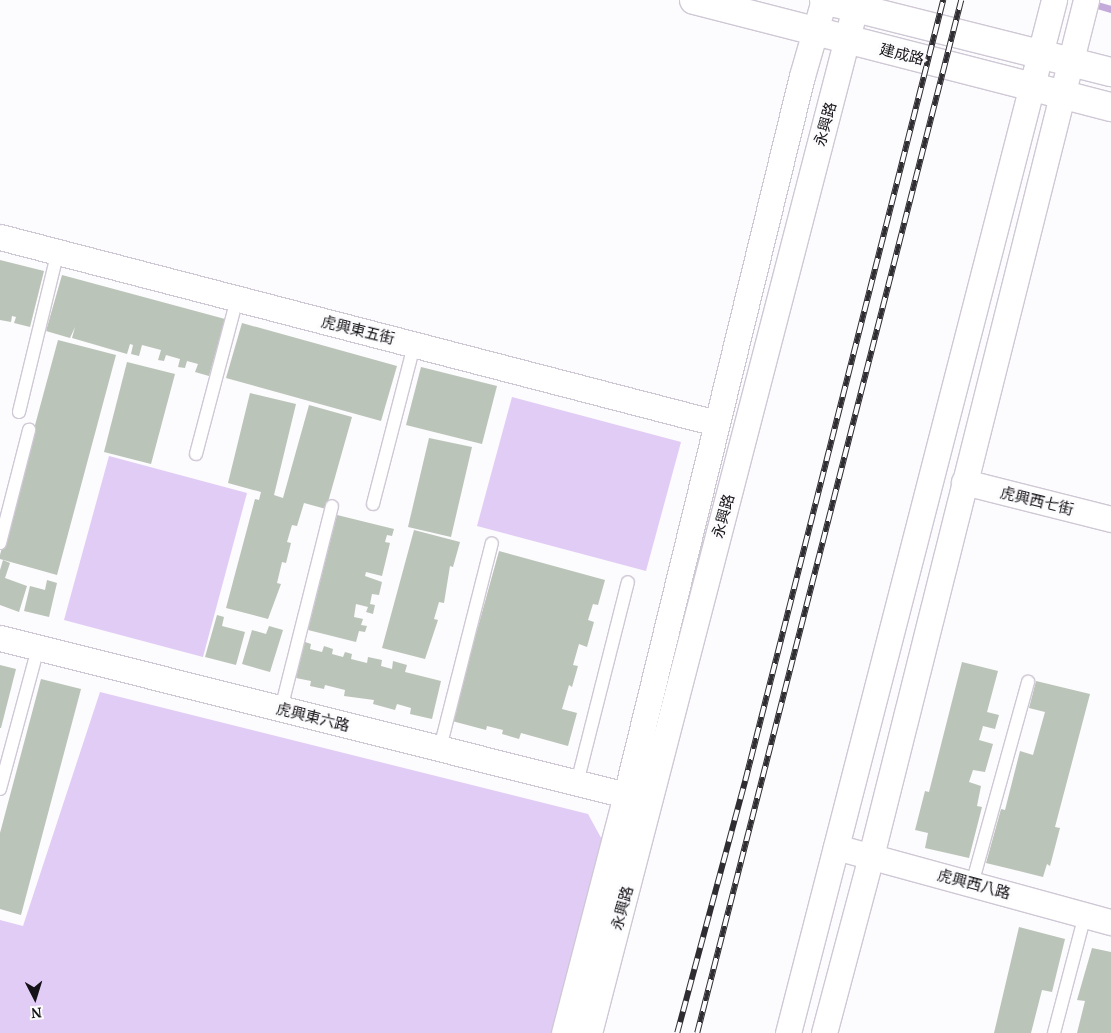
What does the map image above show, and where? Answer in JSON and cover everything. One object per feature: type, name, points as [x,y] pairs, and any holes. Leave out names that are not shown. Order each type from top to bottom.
[{"type":"street","name":"建成路","points":[[694,0],[1111,107]]},
{"type":"street","name":"永興路","points":[[564,1033],[626,795],[814,31],[824,0]]},
{"type":"street","points":[[824,0],[856,4],[1073,57],[1111,72]]},
{"type":"street","points":[[788,1033],[1054,0]]},
{"type":"street","points":[[824,1033],[871,856],[964,482],[1064,94],[1086,0]]},
{"type":"street","name":"永興路","points":[[589,1033],[848,41],[856,4]]},
{"type":"street","name":"虎興東五街","points":[[0,236],[716,423]]},
{"type":"street","name":"虎興西七街","points":[[964,482],[1111,520]]},
{"type":"street","name":"虎興東六路","points":[[0,638],[626,795]]},
{"type":"street","name":"虎興西八路","points":[[836,847],[1111,922]]},
{"type":"lane","points":[[19,412],[58,251]]},
{"type":"lane","points":[[196,454],[236,299]]},
{"type":"lane","points":[[373,504],[414,344]]},
{"type":"lane","points":[[0,543],[29,430]]},
{"type":"lane","points":[[281,709],[332,506]]},
{"type":"lane","points":[[440,748],[492,543]]},
{"type":"lane","points":[[577,783],[628,582]]},
{"type":"lane","points":[[0,789],[38,648]]},
{"type":"lane","points":[[972,884],[1028,682]]},
{"type":"lane","points":[[1054,1033],[1085,915]]},
{"type":"shaded area","points":[[512,397],[681,442],[646,571],[477,526]]},
{"type":"shaded area","points":[[109,456],[247,493],[203,657],[64,620]]},
{"type":"shaded area","points":[[100,692],[588,814],[605,845],[554,1033],[0,1033],[0,920],[23,926]]},
{"type":"building","points":[[0,260],[44,271],[30,327],[14,323],[16,317],[12,316],[11,322],[0,320]]},
{"type":"building","points":[[62,275],[225,319],[209,376],[195,372],[198,364],[187,361],[185,368],[178,367],[180,359],[166,355],[164,361],[158,360],[161,350],[142,345],[139,356],[131,354],[133,345],[130,344],[127,354],[72,338],[75,327],[70,338],[46,331]]},
{"type":"building","points":[[242,323],[397,366],[381,421],[226,378]]},
{"type":"building","points":[[58,340],[116,355],[57,575],[0,559],[0,555]]},
{"type":"building","points":[[127,362],[175,374],[151,464],[104,452]]},
{"type":"building","points":[[421,367],[497,386],[482,444],[406,425]]},
{"type":"building","points":[[250,393],[296,404],[274,495],[283,498],[309,405],[352,417],[326,509],[304,503],[297,526],[292,525],[287,542],[291,543],[286,563],[282,562],[277,583],[281,584],[268,619],[226,608],[255,499],[259,500],[261,492],[228,483]]},
{"type":"building","points":[[429,438],[472,447],[451,537],[408,527]]},
{"type":"building","points":[[337,515],[394,529],[392,536],[387,535],[385,542],[390,543],[382,576],[366,572],[365,576],[382,582],[379,595],[372,594],[370,604],[375,605],[373,614],[366,612],[368,607],[356,604],[354,617],[363,619],[361,625],[367,626],[365,632],[359,631],[356,642],[308,630]]},
{"type":"building","points":[[414,530],[460,542],[453,567],[450,566],[444,603],[439,602],[434,619],[438,620],[425,659],[382,648]]},
{"type":"building","points":[[499,551],[605,580],[598,605],[593,604],[588,620],[594,622],[587,647],[579,644],[573,665],[578,666],[572,687],[569,685],[562,709],[577,713],[568,746],[521,733],[519,739],[502,734],[503,730],[487,726],[486,730],[452,721]]},
{"type":"building","points":[[3,560],[10,563],[5,578],[27,586],[19,612],[0,605],[0,570]]},
{"type":"building","points":[[47,580],[57,583],[49,617],[24,611],[30,586],[45,590]]},
{"type":"building","points":[[217,615],[224,617],[222,626],[245,632],[236,665],[205,657]]},
{"type":"building","points":[[269,626],[283,630],[270,672],[242,664],[252,630],[266,634]]},
{"type":"building","points":[[305,642],[311,644],[310,649],[322,652],[324,646],[333,649],[332,654],[343,657],[345,652],[352,654],[351,659],[367,663],[368,657],[382,660],[381,666],[392,669],[393,661],[407,665],[405,672],[441,681],[432,719],[410,714],[411,708],[397,704],[395,710],[373,704],[374,700],[344,696],[345,690],[325,685],[324,689],[310,686],[311,681],[296,678]]},
{"type":"building","points":[[962,662],[998,671],[987,712],[999,715],[995,729],[983,726],[979,740],[993,744],[985,772],[973,770],[969,782],[981,786],[977,806],[982,807],[969,858],[925,848],[928,833],[915,830],[925,791],[929,792]]},
{"type":"building","points":[[0,665],[16,669],[1,728],[0,728]]},
{"type":"building","points":[[41,679],[81,689],[21,915],[0,909],[0,833]]},
{"type":"building","points":[[1036,681],[1090,694],[1055,827],[1060,828],[1050,866],[1047,864],[1043,877],[986,863],[1001,809],[1005,810],[1020,751],[1033,755],[1045,712],[1029,708]]},
{"type":"building","points":[[1019,927],[1065,939],[1052,992],[1042,990],[1031,1033],[994,1033]]},
{"type":"building","points":[[1092,948],[1111,952],[1111,1033],[1077,1033],[1085,1001],[1077,1000]]},
{"type":"waterway","points":[[1090,3],[1111,9]]},
{"type":"railway","points":[[677,1033],[745,781],[943,0]]},
{"type":"railway","points":[[697,1033],[961,0]]}]
